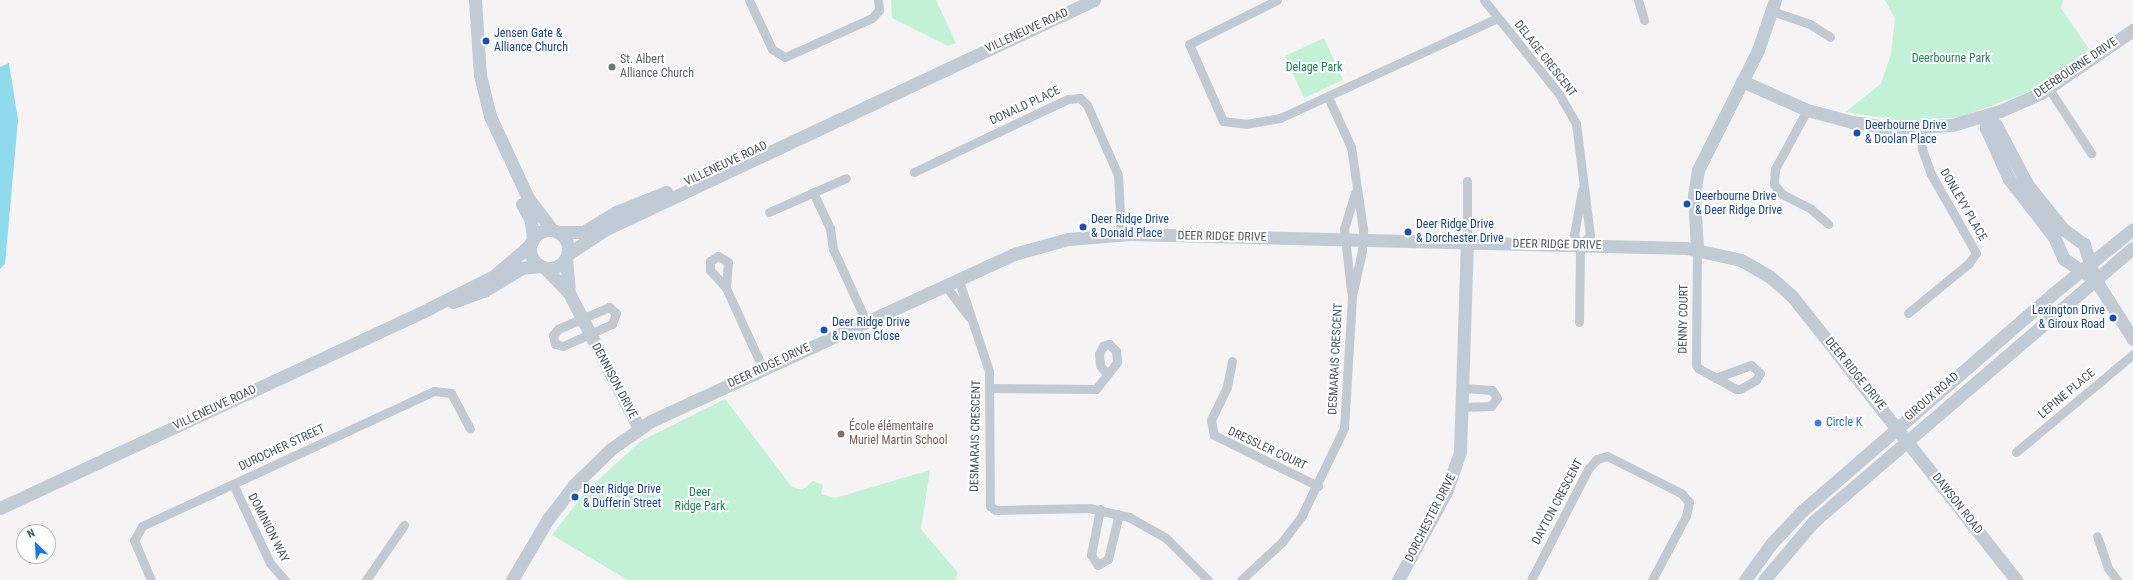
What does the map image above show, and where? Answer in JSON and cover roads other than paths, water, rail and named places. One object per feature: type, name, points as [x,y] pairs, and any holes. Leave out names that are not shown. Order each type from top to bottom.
[{"type":"street","points":[[475,0],[483,88],[510,164],[517,192],[531,220],[532,257],[543,267],[560,265],[567,256],[566,240],[536,212],[510,164]]},
{"type":"street","points":[[749,0],[772,50],[785,57],[872,18],[879,10],[878,0]]},
{"type":"street","name":"VILLENEUVE ROAD","points":[[567,256],[593,236],[1094,0]]},
{"type":"street","name":"DELAGE CRESCENT","points":[[1277,0],[1189,44],[1217,113],[1227,122],[1258,123],[1280,118],[1497,18]]},
{"type":"street","name":"DELAGE CRESCENT","points":[[1484,0],[1570,111],[1581,142],[1583,187],[1590,235],[1580,246],[1574,234],[1583,187]]},
{"type":"street","points":[[1638,0],[1644,20]]},
{"type":"street","points":[[1697,249],[1696,176],[1742,81],[1774,6],[1810,24],[1830,37]]},
{"type":"street","name":"DEERBOURNE DRIVE","points":[[1742,81],[1807,110],[1871,126],[1921,128],[1987,116],[2049,89],[2133,30]]},
{"type":"street","points":[[2049,89],[2091,153]]},
{"type":"street","name":"VILLENEUVE ROAD","points":[[556,231],[583,232],[624,208],[895,93]]},
{"type":"street","points":[[1328,97],[1351,147],[1355,193],[1361,207],[1362,240]]},
{"type":"street","name":"DONALD PLACE","points":[[914,172],[1068,99],[1080,98],[1087,105],[1118,175],[1121,234]]},
{"type":"street","points":[[1807,110],[1775,169],[1774,184],[1782,194],[1811,209],[1828,224]]},
{"type":"street","points":[[1987,116],[1988,134],[2010,179],[2054,237],[2064,259],[2086,266]]},
{"type":"street","points":[[1987,116],[1996,125],[2027,184],[2063,228],[2084,244],[2086,266],[2133,338]]},
{"type":"street","name":"DONLEVY PLACE","points":[[1908,313],[1970,264],[1976,253],[1931,174],[1922,149],[1921,128]]},
{"type":"street","points":[[769,212],[846,178]]},
{"type":"street","points":[[1467,181],[1467,243]]},
{"type":"street","points":[[813,192],[843,270],[866,321]]},
{"type":"street","points":[[1344,240],[1349,205],[1355,193]]},
{"type":"street","name":"GIROUX ROAD","points":[[1745,580],[1783,530],[1897,427],[2086,266],[2133,228]]},
{"type":"street","points":[[532,242],[541,232],[556,231]]},
{"type":"street","name":"DEER RIDGE DRIVE","points":[[515,579],[548,520],[574,485],[611,449],[639,428],[958,278],[1040,245],[1084,236],[1121,234],[1697,249],[1746,262],[1781,286],[1897,427]]},
{"type":"street","name":"DESMARAIS CRESCENT","points":[[1344,240],[1352,296]]},
{"type":"street","name":"DESMARAIS CRESCENT","points":[[1241,580],[1282,542],[1318,486],[1344,428],[1352,296],[1362,240]]},
{"type":"street","name":"VILLENEUVE ROAD","points":[[0,508],[430,308],[494,276],[532,242]]},
{"type":"street","name":"DORCHESTER DRIVE","points":[[1398,580],[1455,471],[1464,388],[1467,243]]},
{"type":"street","points":[[1579,322],[1580,246]]},
{"type":"street","name":"GIROUX ROAD","points":[[1764,580],[1802,533],[1908,440],[2133,248]]},
{"type":"street","name":"DENNY COURT","points":[[1697,249],[1695,362],[1698,368],[1715,378]]},
{"type":"street","name":"DENNISON DRIVE","points":[[567,256],[569,293]]},
{"type":"street","name":"VILLENEUVE ROAD","points":[[430,308],[484,291],[522,268],[543,267]]},
{"type":"street","name":"DENNISON DRIVE","points":[[543,267],[569,293],[639,428]]},
{"type":"street","name":"DESMARAIS CRESCENT","points":[[958,278],[969,304],[969,317]]},
{"type":"street","name":"DESMARAIS CRESCENT","points":[[945,285],[969,317],[985,354],[990,388],[990,506],[996,510],[1100,510],[1119,514],[1166,538],[1208,580]]},
{"type":"street","points":[[726,288],[763,369]]},
{"type":"street","name":"DENNISON DRIVE","points":[[609,307],[616,313],[612,324],[589,334],[564,346],[553,340],[558,329],[581,318],[609,307]]},
{"type":"street","name":"LEPINE PLACE","points":[[2016,452],[2133,354]]},
{"type":"street","name":"DRESSLER COURT","points":[[1232,360],[1227,387],[1211,420],[1214,434],[1318,486]]},
{"type":"street","points":[[990,388],[1090,391],[1098,387],[1106,373]]},
{"type":"street","points":[[1463,406],[1491,406],[1497,398],[1492,390],[1464,388]]},
{"type":"street","name":"DUROCHER STREET","points":[[151,580],[135,546],[137,530],[233,484],[438,390],[451,393],[470,428]]},
{"type":"street","name":"DAWSON ROAD","points":[[1897,427],[2016,580]]},
{"type":"street","name":"DAYTON CRESCENT","points":[[1531,580],[1588,469],[1596,459],[1607,456],[1681,493],[1689,502],[1686,516],[1652,580]]},
{"type":"street","name":"DOMINION WAY","points":[[233,484],[270,563],[285,580]]},
{"type":"street","points":[[1100,510],[1091,555],[1098,565],[1108,559],[1119,514]]},
{"type":"street","points":[[366,580],[404,526]]},
{"type":"street","points":[[2097,536],[2108,568],[2117,580]]},
{"type":"water","points":[[9,63],[18,120],[5,264],[0,269],[0,67]]},
{"type":"place","name":"Jensen Gate & Alliance Church","points":[[486,41]]},
{"type":"place","name":"St. Albert Alliance Church","points":[[612,67]]},
{"type":"place","name":"Deerbourne Drive & Doolan Place","points":[[1857,133]]},
{"type":"place","name":"Deerbourne Drive & Deer Ridge Drive","points":[[1687,204]]},
{"type":"place","name":"Deer Ridge Drive & Donald Place","points":[[1083,227]]},
{"type":"place","name":"Deer Ridge Drive & Dorchester Drive","points":[[1408,232]]},
{"type":"place","name":"Lexington Drive & Giroux Road","points":[[2113,318]]},
{"type":"place","name":"Deer Ridge Drive & Devon Close","points":[[824,330]]},
{"type":"place","name":"Circle K","points":[[1818,423]]},
{"type":"place","name":"École élémentaire Muriel Martin School","points":[[841,434]]},
{"type":"place","name":"Deer Ridge Drive & Dufferin Street","points":[[575,497]]},
{"type":"park label","name":"Deerbourne Park","points":[[1951,59]]},
{"type":"park label","name":"Delage Park","points":[[1314,68]]},
{"type":"park label","name":"Deer Ridge Park","points":[[700,500]]}]
